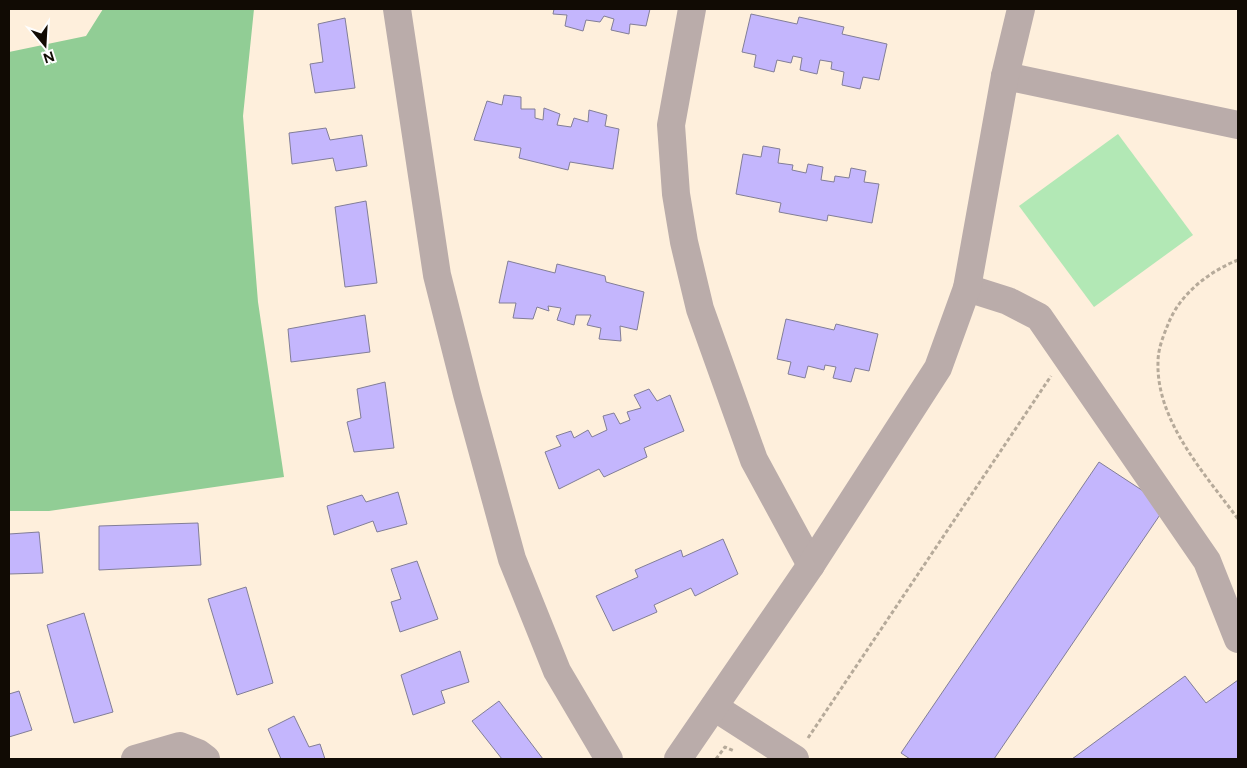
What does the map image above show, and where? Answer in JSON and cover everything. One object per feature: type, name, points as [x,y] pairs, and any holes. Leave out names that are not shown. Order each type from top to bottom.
[{"type":"street","points":[[397,9],[437,275],[466,394],[509,550],[558,671],[609,759]]},
{"type":"street","points":[[692,9],[671,126],[676,194],[684,242],[700,309],[754,460],[811,565]]},
{"type":"street","points":[[678,759],[811,565],[938,368],[967,288],[1005,76],[1021,9]]},
{"type":"street","points":[[1005,76],[1238,125]]},
{"type":"street","points":[[967,288],[1008,301],[1039,317],[1064,356],[1207,561],[1238,639]]},
{"type":"street","points":[[714,707],[800,751]]},
{"type":"street","points":[[135,759],[180,746],[198,753],[206,759]]},
{"type":"path","points":[[1238,260],[1223,266],[1185,296],[1172,314],[1162,338],[1158,362],[1160,384],[1167,411],[1176,431],[1184,446],[1238,519]]},
{"type":"path","points":[[800,751],[1064,356]]},
{"type":"path","points":[[716,759],[725,747],[739,753]]},
{"type":"green space","points":[[103,9],[254,9],[243,116],[258,302],[284,477],[49,511],[9,511],[9,52],[86,36]]},
{"type":"green space","points":[[1118,134],[1193,235],[1094,307],[1019,206]]},
{"type":"building","points":[[554,9],[650,9],[646,26],[630,24],[629,34],[611,30],[614,19],[604,16],[600,22],[586,20],[583,31],[565,26],[567,15],[553,14]]},
{"type":"building","points":[[751,14],[797,24],[799,17],[844,27],[842,34],[887,44],[879,80],[863,77],[860,89],[842,85],[844,72],[831,69],[832,62],[820,60],[817,74],[800,70],[802,58],[793,56],[791,63],[777,60],[774,72],[754,67],[756,55],[742,52]]},
{"type":"building","points":[[345,18],[355,88],[315,93],[310,64],[323,62],[318,24]]},
{"type":"building","points":[[504,95],[521,97],[521,109],[535,109],[535,118],[543,120],[544,108],[560,114],[557,125],[571,127],[574,118],[588,122],[589,110],[607,115],[605,126],[619,129],[613,169],[570,162],[568,170],[519,158],[521,148],[474,140],[487,101],[502,105]]},
{"type":"building","points":[[326,128],[330,140],[362,135],[367,166],[336,171],[333,158],[292,164],[289,133]]},
{"type":"building","points":[[763,146],[780,149],[778,163],[793,165],[792,170],[806,173],[808,164],[823,167],[821,180],[834,182],[835,176],[849,178],[851,168],[866,171],[864,182],[879,184],[872,223],[828,215],[827,221],[779,212],[781,203],[736,194],[743,154],[761,157]]},
{"type":"building","points":[[366,201],[377,283],[345,287],[335,207]]},
{"type":"building","points":[[508,261],[555,273],[557,264],[605,276],[606,282],[644,292],[637,330],[620,326],[621,341],[599,339],[601,328],[587,325],[591,315],[576,315],[574,325],[557,320],[561,308],[548,306],[549,311],[537,307],[533,319],[513,318],[516,303],[499,303]]},
{"type":"building","points":[[365,315],[370,352],[291,362],[288,329]]},
{"type":"building","points":[[786,319],[834,330],[836,324],[878,334],[869,371],[855,368],[851,382],[833,378],[836,367],[825,365],[824,370],[808,366],[805,378],[788,374],[791,362],[777,359]]},
{"type":"building","points":[[385,382],[394,448],[354,452],[347,422],[361,418],[357,389]]},
{"type":"building","points":[[649,389],[657,401],[670,395],[684,431],[644,448],[647,457],[604,477],[599,469],[559,489],[545,452],[561,446],[556,436],[571,431],[574,438],[588,430],[592,437],[607,430],[603,416],[614,413],[620,424],[630,420],[627,412],[641,408],[634,395]]},
{"type":"building","points":[[1099,462],[1166,506],[994,759],[910,759],[901,753]]},
{"type":"building","points":[[398,492],[407,524],[377,532],[373,521],[334,535],[327,506],[362,495],[366,502]]},
{"type":"building","points":[[198,523],[201,565],[99,570],[99,526]]},
{"type":"building","points":[[39,532],[43,573],[9,574],[9,534]]},
{"type":"building","points":[[723,539],[738,574],[695,596],[691,588],[654,605],[657,612],[613,631],[596,596],[638,577],[635,570],[681,550],[683,557]]},
{"type":"building","points":[[417,561],[438,619],[400,632],[391,602],[401,599],[391,569]]},
{"type":"building","points":[[246,587],[273,683],[237,695],[208,599]]},
{"type":"building","points":[[84,613],[113,712],[74,723],[47,625]]},
{"type":"building","points":[[460,651],[469,682],[441,691],[445,703],[413,715],[401,675]]},
{"type":"building","points":[[1185,676],[1206,703],[1238,680],[1238,759],[1072,759]]},
{"type":"building","points":[[19,691],[32,730],[9,737],[9,694]]},
{"type":"building","points":[[499,701],[543,759],[502,759],[472,721]]},
{"type":"building","points":[[294,716],[309,747],[320,744],[325,759],[281,759],[268,729]]}]
